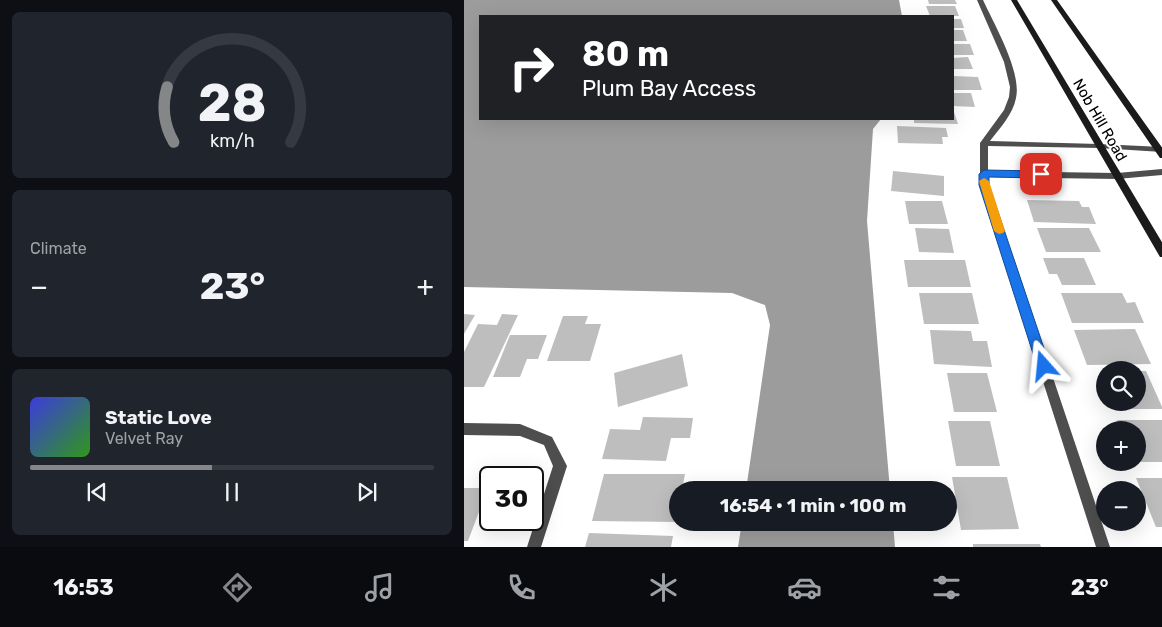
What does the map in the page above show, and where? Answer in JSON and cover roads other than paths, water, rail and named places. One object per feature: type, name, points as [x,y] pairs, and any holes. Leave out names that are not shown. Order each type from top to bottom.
[{"type":"main road","name":"Nob Hill Road","points":[[1014,0],[1162,254]]},
{"type":"main road","name":"Nob Hill Road","points":[[1054,0],[1161,152]]},
{"type":"street","points":[[980,0],[1013,79],[1013,98],[995,129],[984,143],[984,185],[1103,547]]},
{"type":"street","points":[[984,143],[1100,146],[1161,152]]},
{"type":"street","points":[[984,174],[1117,176],[1162,172]]},
{"type":"street","points":[[464,429],[520,430],[548,440],[560,466],[534,547]]}]
